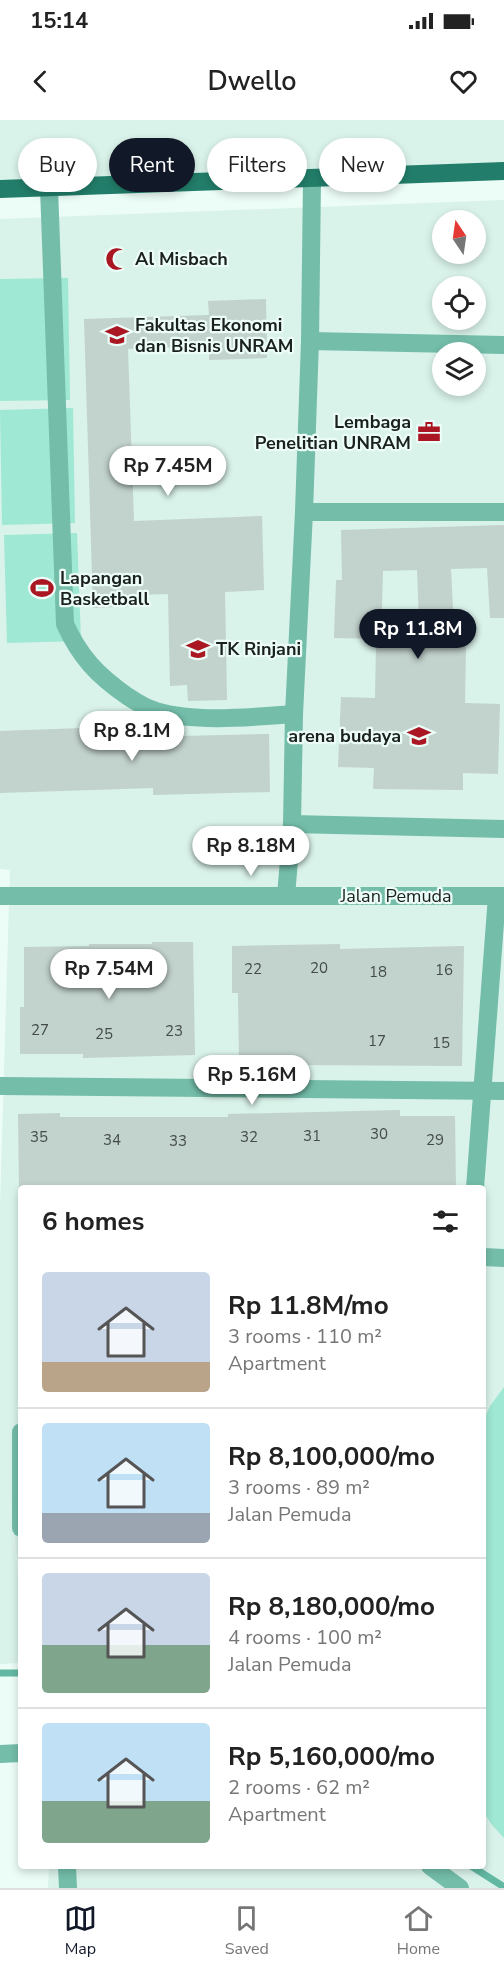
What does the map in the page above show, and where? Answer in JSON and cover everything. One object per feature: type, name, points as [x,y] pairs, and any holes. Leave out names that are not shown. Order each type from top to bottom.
[{"type":"main road","points":[[97,186],[504,171]]},
{"type":"main road","points":[[0,189],[18,189]]},
{"type":"street","points":[[286,896],[292,824],[294,714],[304,512],[310,341],[312,179]]},
{"type":"street","points":[[49,192],[65,624],[68,631],[82,655],[108,683],[138,703],[155,711],[179,716],[210,717],[294,714]]},
{"type":"street","points":[[310,341],[504,345]]},
{"type":"street","points":[[304,512],[504,512]]},
{"type":"street","points":[[292,824],[504,829]]},
{"type":"street","name":"Jalan Pemuda","points":[[0,896],[501,896]]},
{"type":"street","points":[[475,1185],[501,896]]},
{"type":"street","points":[[0,1086],[504,1091]]},
{"type":"street","points":[[486,1257],[504,1258]]},
{"type":"street","points":[[0,1754],[18,1753]]},
{"type":"street","points":[[67,1869],[68,1888]]},
{"type":"street","points":[[434,1869],[460,1888]]},
{"type":"shaded area","points":[[0,120],[504,120],[504,166],[406,169],[406,138],[319,138],[319,172],[307,173],[307,138],[207,138],[207,176],[195,176],[195,138],[109,138],[109,179],[97,180],[97,138],[18,138],[18,182],[0,183]]},
{"type":"shaded area","points":[[504,200],[504,1888],[48,1888],[49,1869],[486,1869],[486,1185],[18,1185],[18,1568],[5,1468],[18,1571],[18,1663],[0,1664],[0,1207],[10,870],[0,869],[0,219]]},
{"type":"green space","points":[[68,278],[70,400],[0,401],[0,279]]},
{"type":"green space","points":[[73,408],[75,523],[2,525],[0,410]]},
{"type":"green space","name":"Lapangan Basketball","points":[[77,533],[81,641],[7,643],[4,535]]},
{"type":"green space","points":[[504,1387],[504,1838],[486,1816],[486,1415]]},
{"type":"building","points":[[266,299],[267,358],[209,360],[209,346],[128,349],[134,521],[262,516],[264,590],[225,592],[227,700],[188,701],[187,685],[170,686],[168,594],[135,595],[135,606],[93,608],[84,319],[209,315],[208,301]]},
{"type":"building","points":[[504,525],[504,618],[490,618],[487,568],[451,569],[455,646],[466,647],[465,703],[500,704],[498,774],[463,773],[463,790],[373,789],[374,768],[338,767],[341,697],[375,698],[376,645],[420,646],[417,570],[383,571],[381,639],[334,638],[336,580],[342,580],[341,530]]},
{"type":"building","points":[[137,726],[138,737],[269,734],[270,792],[153,795],[153,788],[0,793],[0,731]]},
{"type":"building","points":[[152,942],[193,942],[195,1055],[83,1058],[83,1054],[20,1054],[20,1007],[24,1007],[24,947],[152,944]]},
{"type":"building","points":[[340,944],[340,949],[464,946],[462,1066],[297,1065],[297,1059],[239,1060],[238,993],[232,993],[232,946]]},
{"type":"building","points":[[400,1110],[400,1116],[455,1116],[456,1185],[19,1185],[18,1114],[60,1113],[60,1117],[228,1117],[228,1114]]},
{"type":"waterway","points":[[0,1673],[18,1673]]},
{"type":"waterway","points":[[476,1869],[504,1887]]},
{"type":"place","name":"Al Misbach","points":[[117,259]]},
{"type":"place","name":"Fakultas Ekonomi dan Bisnis UNRAM","points":[[117,335]]},
{"type":"place","name":"Lembaga Penelitian UNRAM","points":[[429,432]]},
{"type":"place","name":"Lapangan Basketball","points":[[42,588]]},
{"type":"place","name":"TK Rinjani","points":[[198,649]]},
{"type":"place","name":"arena budaya","points":[[419,736]]}]
